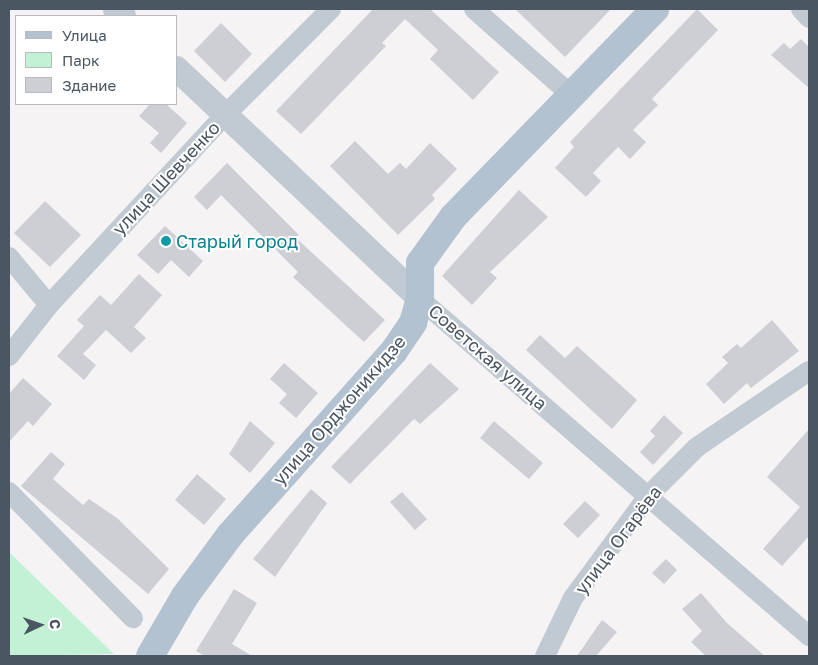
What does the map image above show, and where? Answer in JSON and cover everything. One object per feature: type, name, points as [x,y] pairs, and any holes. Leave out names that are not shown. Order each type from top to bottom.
[{"type":"main road","name":"улица Орджоникидзе","points":[[150,656],[185,596],[230,535],[394,351],[413,323],[420,299],[420,263],[453,217],[570,94],[655,9]]},
{"type":"street","name":"улица Шевченко","points":[[9,356],[49,305],[225,115],[331,9]]},
{"type":"street","points":[[474,9],[570,94]]},
{"type":"street","points":[[801,9],[809,18]]},
{"type":"street","name":"Советская улица","points":[[178,70],[420,299],[649,494],[809,636]]},
{"type":"street","points":[[9,257],[49,305]]},
{"type":"street","name":"улица Огарёва","points":[[545,656],[573,598],[649,494],[697,447],[809,372]]},
{"type":"street","points":[[9,492],[133,618]]},
{"type":"green space","points":[[9,552],[114,654],[9,656]]},
{"type":"building","points":[[373,9],[430,9],[499,72],[473,100],[430,59],[438,50],[405,19],[382,43],[386,46],[301,134],[276,111]]},
{"type":"building","points":[[515,9],[611,9],[565,57]]},
{"type":"building","points":[[697,9],[718,30],[652,99],[658,105],[633,130],[646,142],[630,159],[618,147],[593,173],[601,181],[586,197],[555,168],[574,147],[570,142]]},
{"type":"building","points":[[221,23],[252,54],[225,82],[194,51]]},
{"type":"building","points":[[801,39],[809,47],[809,88],[771,55],[784,43],[790,49]]},
{"type":"building","points":[[149,105],[167,105],[187,123],[161,153],[150,143],[159,133],[139,116]]},
{"type":"building","points":[[355,141],[388,174],[400,163],[406,169],[430,143],[457,169],[432,195],[435,199],[398,235],[330,166]]},
{"type":"building","points":[[227,163],[299,235],[296,238],[385,320],[364,342],[293,277],[298,272],[221,195],[207,210],[194,197]]},
{"type":"building","points":[[519,190],[548,217],[490,272],[497,278],[472,305],[442,276]]},
{"type":"building","points":[[45,201],[81,235],[50,267],[14,233]]},
{"type":"building","name":"Старый город","points":[[165,226],[203,261],[189,277],[171,260],[158,274],[137,255]]},
{"type":"building","points":[[139,274],[162,295],[134,327],[146,338],[131,353],[106,330],[83,354],[96,365],[84,380],[57,356],[84,326],[77,320],[100,295],[111,305]]},
{"type":"building","points":[[772,320],[799,351],[751,388],[747,383],[724,404],[706,384],[728,363],[722,357],[737,344],[741,348]]},
{"type":"building","points":[[540,335],[565,358],[577,346],[637,400],[612,429],[526,350]]},
{"type":"building","points":[[284,363],[318,393],[296,418],[279,403],[287,394],[270,379]]},
{"type":"building","points":[[430,363],[459,389],[420,424],[414,419],[350,484],[331,467]]},
{"type":"building","points":[[23,378],[52,404],[33,426],[28,421],[9,442],[9,394]]},
{"type":"building","points":[[664,415],[683,433],[653,465],[640,452],[655,436],[650,431]]},
{"type":"building","points":[[250,421],[275,443],[250,473],[229,454]]},
{"type":"building","points":[[494,421],[543,463],[529,479],[480,438]]},
{"type":"building","points":[[809,429],[809,536],[782,566],[763,549],[800,507],[767,477]]},
{"type":"building","points":[[51,452],[65,464],[53,479],[83,505],[89,499],[117,518],[169,569],[148,594],[21,486]]},
{"type":"building","points":[[197,474],[226,499],[204,525],[175,500]]},
{"type":"building","points":[[311,489],[327,503],[275,577],[253,559]]},
{"type":"building","points":[[402,492],[427,519],[415,530],[390,502]]},
{"type":"building","points":[[585,501],[600,515],[578,538],[563,524]]},
{"type":"building","points":[[666,559],[677,570],[664,584],[652,573]]},
{"type":"building","points":[[234,589],[257,603],[232,644],[252,656],[205,656],[196,651]]},
{"type":"building","points":[[701,593],[727,623],[765,656],[706,656],[691,642],[702,631],[682,609]]},
{"type":"building","points":[[602,620],[617,632],[596,656],[577,656]]},
{"type":"place","name":"Старый город","points":[[166,241]]}]
